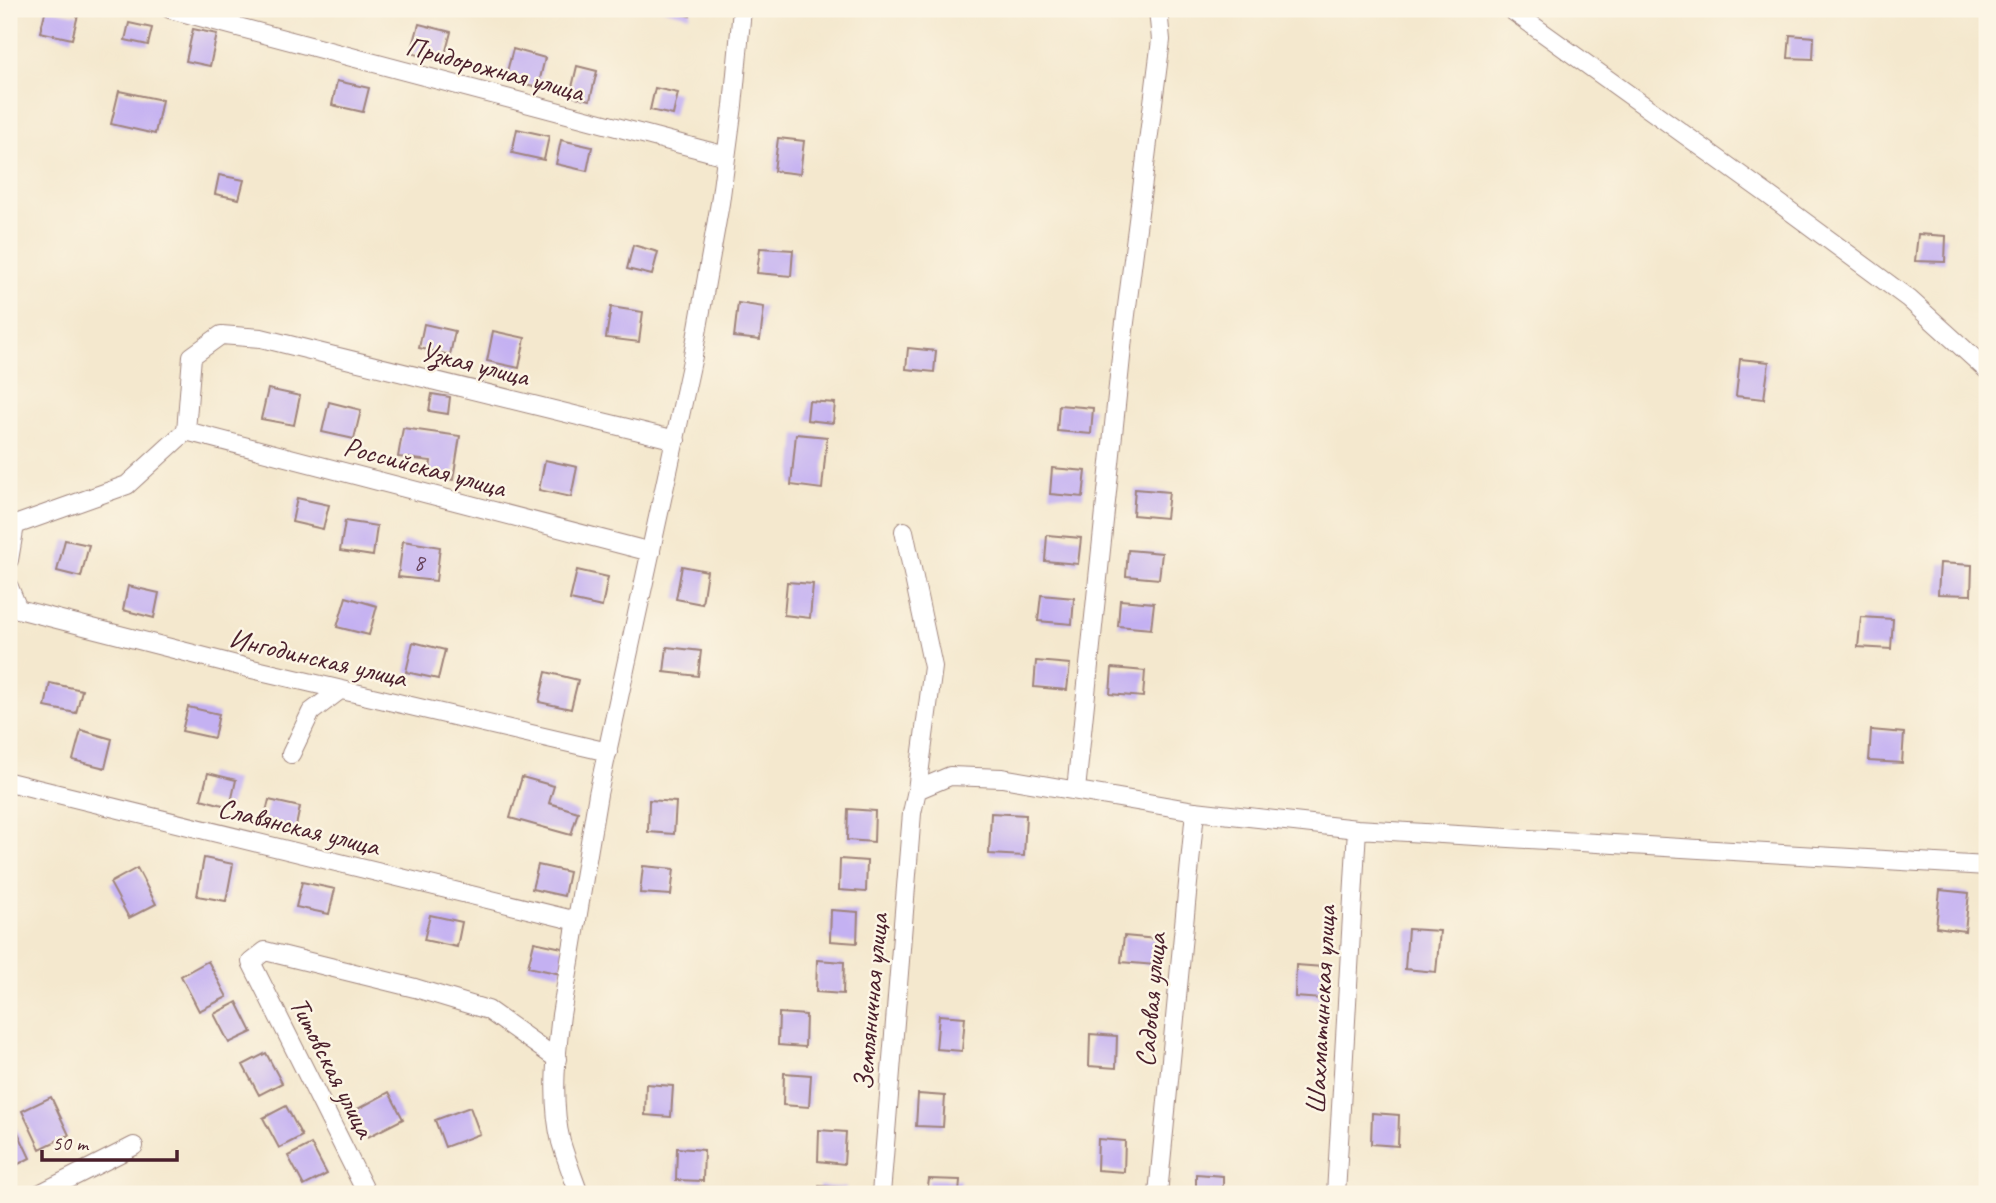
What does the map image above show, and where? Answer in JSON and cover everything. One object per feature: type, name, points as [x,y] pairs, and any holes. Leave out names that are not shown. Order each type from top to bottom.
[{"type":"street","name":"Придорожная улица","points":[[170,9],[726,156]]},
{"type":"street","points":[[579,1194],[561,1140],[555,1096],[561,1015],[598,794],[693,356],[720,203],[742,9]]},
{"type":"street","points":[[1076,790],[1123,338],[1161,40],[1157,9]]},
{"type":"street","points":[[1510,9],[1898,291],[1987,370]]},
{"type":"street","name":"Узкая улица","points":[[186,431],[192,356],[221,335],[261,338],[676,440]]},
{"type":"street","points":[[9,560],[15,525],[127,485],[186,431]]},
{"type":"street","name":"Российская улица","points":[[186,431],[651,552]]},
{"type":"street","name":"Земляничная улица","points":[[881,1194],[912,813],[933,667],[904,531]]},
{"type":"street","name":"Ингодинская улица","points":[[9,587],[18,609],[340,690],[608,752]]},
{"type":"street","points":[[291,754],[311,712],[340,690]]},
{"type":"street","points":[[917,790],[950,776],[1002,778],[1195,811],[1357,829],[1987,866]]},
{"type":"street","name":"Славянская улица","points":[[9,782],[577,920]]},
{"type":"street","name":"Садовая улица","points":[[1158,1194],[1195,811]]},
{"type":"street","name":"Шахматинская улица","points":[[1336,1194],[1357,829]]},
{"type":"street","name":"Титовская улица","points":[[367,1194],[251,962],[265,951],[415,988],[488,1010],[557,1059]]},
{"type":"street","points":[[39,1194],[134,1146]]},
{"type":"building","points":[[46,9],[78,15],[72,39],[40,32]]},
{"type":"building","points":[[661,9],[691,9],[690,16]]},
{"type":"building","points":[[129,23],[152,28],[148,45],[125,40]]},
{"type":"building","points":[[419,24],[451,32],[443,62],[411,53]]},
{"type":"building","points":[[193,29],[217,34],[210,66],[186,61]]},
{"type":"building","points":[[1790,35],[1814,37],[1813,59],[1788,58]]},
{"type":"building","points":[[513,49],[545,58],[538,87],[505,79]]},
{"type":"building","points":[[577,66],[597,71],[590,100],[570,96]]},
{"type":"building","points":[[337,81],[369,88],[363,112],[332,105]]},
{"type":"building","points":[[655,88],[678,93],[673,115],[650,110]]},
{"type":"building","points":[[119,91],[162,100],[155,134],[111,124]]},
{"type":"building","points":[[517,129],[549,136],[544,160],[512,153]]},
{"type":"building","points":[[778,138],[804,141],[800,174],[774,171]]},
{"type":"building","points":[[561,140],[592,147],[587,171],[556,164]]},
{"type":"building","points":[[219,175],[244,180],[239,199],[215,194]]},
{"type":"building","points":[[1918,234],[1946,236],[1945,262],[1915,261]]},
{"type":"building","points":[[633,245],[658,252],[652,275],[627,269]]},
{"type":"building","points":[[760,248],[793,250],[791,276],[757,273]]},
{"type":"building","points":[[738,303],[764,307],[760,340],[734,337]]},
{"type":"building","points":[[611,307],[643,312],[639,342],[606,338]]},
{"type":"building","points":[[424,324],[455,331],[450,355],[419,348]]},
{"type":"building","points":[[493,331],[525,338],[519,368],[487,361]]},
{"type":"building","points":[[908,348],[936,351],[934,372],[906,369]]},
{"type":"building","points":[[1740,359],[1769,362],[1764,399],[1736,396]]},
{"type":"building","points":[[268,389],[300,396],[294,425],[261,419]]},
{"type":"building","points":[[432,394],[450,397],[448,414],[429,411]]},
{"type":"building","points":[[809,401],[835,403],[833,423],[807,420]]},
{"type":"building","points":[[329,402],[361,410],[354,439],[322,432]]},
{"type":"building","points":[[1059,405],[1093,408],[1091,434],[1057,431]]},
{"type":"building","points":[[403,428],[460,436],[453,480],[429,477],[431,461],[398,457]]},
{"type":"building","points":[[796,434],[827,437],[822,489],[791,485]]},
{"type":"building","points":[[545,460],[577,467],[571,497],[539,490]]},
{"type":"building","points":[[1052,468],[1086,471],[1083,497],[1050,494]]},
{"type":"building","points":[[1135,489],[1169,492],[1166,518],[1133,515]]},
{"type":"building","points":[[297,498],[329,505],[323,529],[292,522]]},
{"type":"building","points":[[345,521],[377,526],[373,556],[340,551]]},
{"type":"building","points":[[1047,535],[1081,538],[1078,564],[1045,561]]},
{"type":"building","points":[[65,540],[89,545],[81,577],[57,571]]},
{"type":"building","points":[[403,541],[440,547],[436,581],[398,577]]},
{"type":"building","points":[[1128,550],[1162,553],[1159,579],[1126,576]]},
{"type":"building","points":[[1940,563],[1972,565],[1971,595],[1938,594]]},
{"type":"building","points":[[682,566],[707,571],[702,604],[676,599]]},
{"type":"building","points":[[577,570],[608,577],[602,607],[570,600]]},
{"type":"building","points":[[787,582],[813,584],[810,618],[784,615]]},
{"type":"building","points":[[128,586],[159,593],[154,618],[123,610]]},
{"type":"building","points":[[1041,595],[1074,598],[1072,624],[1038,621]]},
{"type":"building","points":[[346,597],[377,606],[369,635],[337,627]]},
{"type":"building","points":[[1120,600],[1154,603],[1151,629],[1118,626]]},
{"type":"building","points":[[1861,617],[1893,619],[1891,649],[1858,647]]},
{"type":"building","points":[[413,642],[445,650],[438,679],[406,672]]},
{"type":"building","points":[[667,647],[701,651],[698,676],[664,672]]},
{"type":"building","points":[[1036,661],[1070,664],[1067,690],[1034,687]]},
{"type":"building","points":[[1112,668],[1145,671],[1143,697],[1110,694]]},
{"type":"building","points":[[546,672],[578,680],[571,709],[539,702]]},
{"type":"building","points":[[50,683],[82,690],[76,713],[45,707]]},
{"type":"building","points":[[188,707],[219,714],[214,738],[182,731]]},
{"type":"building","points":[[81,730],[112,739],[105,768],[73,760]]},
{"type":"building","points":[[1871,730],[1904,733],[1902,763],[1869,761]]},
{"type":"building","points":[[208,773],[236,780],[230,807],[201,799]]},
{"type":"building","points":[[522,777],[554,786],[549,803],[578,812],[571,835],[510,818]]},
{"type":"building","points":[[269,800],[300,807],[295,831],[263,824]]},
{"type":"building","points":[[649,800],[676,802],[674,834],[648,832]]},
{"type":"building","points":[[848,809],[875,811],[874,842],[847,840]]},
{"type":"building","points":[[991,813],[1026,815],[1024,856],[989,854]]},
{"type":"building","points":[[204,858],[233,864],[226,901],[197,896]]},
{"type":"building","points":[[840,859],[867,861],[866,892],[839,890]]},
{"type":"building","points":[[538,865],[569,872],[564,896],[532,889]]},
{"type":"building","points":[[643,866],[674,869],[671,895],[640,893]]},
{"type":"building","points":[[137,868],[156,904],[129,918],[110,883]]},
{"type":"building","points":[[302,882],[335,889],[329,914],[296,907]]},
{"type":"building","points":[[1940,890],[1969,893],[1965,931],[1936,927]]},
{"type":"building","points":[[831,910],[858,912],[857,943],[830,941]]},
{"type":"building","points":[[430,915],[462,922],[457,947],[424,940]]},
{"type":"building","points":[[1408,929],[1440,931],[1436,972],[1405,969]]},
{"type":"building","points":[[1124,936],[1157,939],[1155,965],[1121,962]]},
{"type":"building","points":[[534,942],[567,949],[561,974],[528,967]]},
{"type":"building","points":[[817,960],[844,962],[843,994],[816,992]]},
{"type":"building","points":[[208,961],[227,997],[199,1011],[181,976]]},
{"type":"building","points":[[1296,965],[1323,967],[1322,999],[1295,997]]},
{"type":"building","points":[[237,1002],[252,1032],[229,1043],[214,1014]]},
{"type":"building","points":[[779,1013],[806,1015],[805,1047],[778,1045]]},
{"type":"building","points":[[939,1015],[965,1017],[962,1051],[936,1049]]},
{"type":"building","points":[[1090,1034],[1117,1036],[1116,1068],[1089,1066]]},
{"type":"building","points":[[266,1053],[282,1083],[259,1095],[243,1065]]},
{"type":"building","points":[[784,1073],[811,1075],[809,1107],[783,1105]]},
{"type":"building","points":[[646,1084],[673,1086],[671,1117],[645,1115]]},
{"type":"building","points":[[389,1092],[403,1119],[368,1137],[354,1111]]},
{"type":"building","points":[[918,1094],[945,1096],[943,1127],[916,1126]]},
{"type":"building","points":[[51,1097],[69,1135],[40,1149],[22,1111]]},
{"type":"building","points":[[286,1106],[302,1136],[279,1148],[263,1118]]},
{"type":"building","points":[[470,1107],[480,1134],[445,1147],[435,1120]]},
{"type":"building","points":[[1372,1113],[1399,1115],[1398,1146],[1371,1144]]},
{"type":"building","points":[[14,1124],[30,1158],[9,1169],[9,1126]]},
{"type":"building","points":[[819,1130],[846,1132],[844,1164],[818,1161]]},
{"type":"building","points":[[1098,1139],[1125,1141],[1124,1172],[1097,1170]]},
{"type":"building","points":[[311,1144],[327,1174],[304,1186],[288,1156]]},
{"type":"building","points":[[677,1148],[704,1150],[703,1181],[676,1180]]},
{"type":"building","points":[[1196,1174],[1223,1176],[1223,1194],[1196,1194]]},
{"type":"building","points":[[929,1179],[960,1180],[959,1194],[927,1194]]},
{"type":"building","points":[[819,1186],[846,1188],[846,1194],[819,1194]]}]
